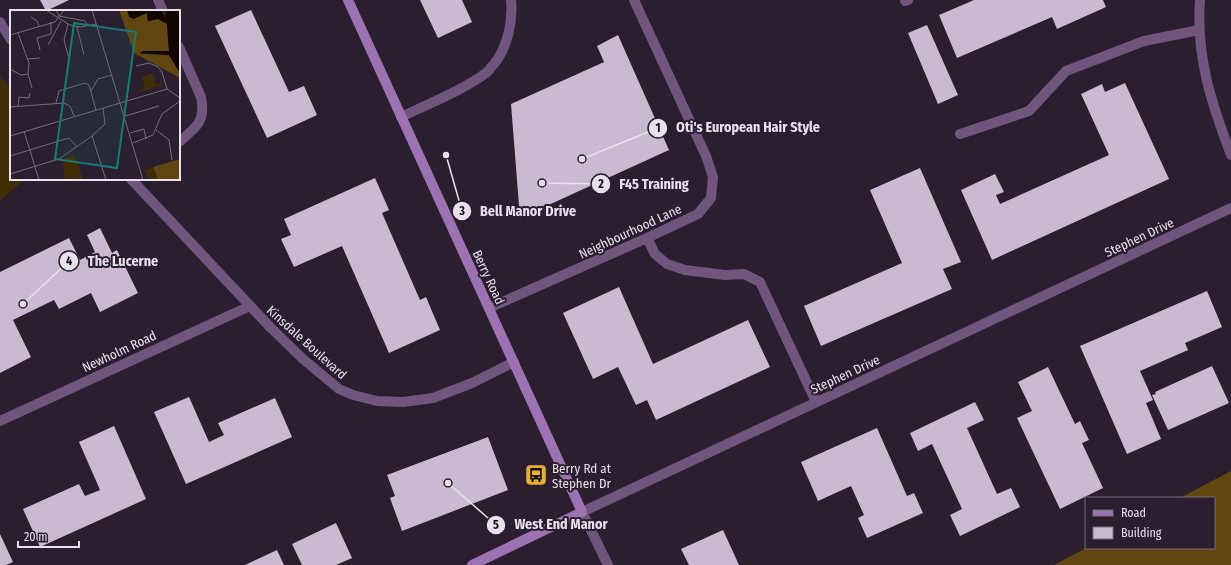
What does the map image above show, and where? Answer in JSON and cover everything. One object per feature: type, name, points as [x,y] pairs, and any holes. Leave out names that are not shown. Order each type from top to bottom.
[{"type":"street","points":[[158,0],[163,10]]},
{"type":"street","name":"Berry Road","points":[[348,0],[582,512],[608,565]]},
{"type":"street","points":[[402,117],[461,88],[487,72],[499,57],[508,36],[512,10],[511,0]]},
{"type":"street","name":"Neighbourhood Lane","points":[[489,308],[698,214],[711,198],[713,178],[706,156],[634,0]]},
{"type":"street","points":[[1200,0],[1199,30],[1202,60],[1211,98],[1228,136],[1231,155]]},
{"type":"street","points":[[0,22],[10,38]]},
{"type":"street","points":[[960,134],[1029,111],[1066,71],[1144,41],[1199,30]]},
{"type":"street","points":[[180,49],[201,97],[203,106],[202,116],[197,125],[180,141]]},
{"type":"street","name":"Kinsdale Boulevard","points":[[133,180],[250,306],[303,359],[339,389],[353,395],[377,401],[403,402],[433,398],[472,383],[514,362]]},
{"type":"street","name":"Stephen Drive","points":[[472,565],[1231,208]]},
{"type":"street","points":[[647,238],[655,254],[667,264],[685,270],[725,275],[744,274],[760,282],[816,402]]},
{"type":"street","name":"Newholm Road","points":[[0,421],[250,306]]},
{"type":"shaded area","points":[[0,76],[10,88],[10,180],[24,180],[0,201]]},
{"type":"shaded area","points":[[1231,471],[1231,565],[1054,565],[1085,549],[1215,549],[1215,497],[1182,497]]},
{"type":"building","points":[[40,0],[69,0],[48,10],[45,10]]},
{"type":"building","points":[[420,0],[462,0],[472,22],[438,38]]},
{"type":"building","points":[[974,0],[1103,0],[1106,7],[1057,29],[1052,17],[957,58],[939,15]]},
{"type":"building","points":[[251,10],[289,92],[304,86],[317,115],[267,138],[215,26]]},
{"type":"building","points":[[927,25],[958,95],[938,104],[908,33]]},
{"type":"building","points":[[618,35],[669,150],[520,218],[511,104],[604,62],[597,46]]},
{"type":"building","points":[[1125,83],[1169,179],[992,260],[961,190],[995,174],[1004,192],[996,195],[1000,204],[1109,155],[1081,94],[1102,84],[1105,92]]},
{"type":"building","points":[[920,168],[961,262],[943,269],[952,289],[821,346],[804,306],[902,263],[870,190]]},
{"type":"building","points":[[375,178],[389,210],[382,213],[420,300],[426,297],[440,330],[389,353],[342,246],[294,267],[281,239],[291,235],[284,219]]},
{"type":"building","points":[[100,228],[112,253],[117,250],[138,293],[100,312],[91,293],[59,309],[54,300],[13,320],[31,357],[0,373],[0,272],[69,238],[80,260],[95,252],[87,235]]},
{"type":"building","points":[[619,287],[653,364],[748,320],[770,367],[656,420],[647,400],[636,405],[618,367],[593,379],[563,313]]},
{"type":"building","points":[[1207,291],[1222,327],[1185,343],[1188,350],[1140,371],[1153,400],[1146,403],[1161,439],[1127,454],[1080,346]]},
{"type":"building","points":[[1212,366],[1229,403],[1168,430],[1152,395],[1156,394],[1155,392]]},
{"type":"building","points":[[1048,367],[1075,424],[1080,421],[1089,440],[1082,443],[1103,488],[1060,509],[1017,418],[1032,411],[1018,382]]},
{"type":"building","points":[[189,397],[209,442],[224,435],[218,423],[275,398],[292,437],[186,484],[154,412]]},
{"type":"building","points":[[975,402],[984,420],[967,428],[997,494],[1011,488],[1020,507],[960,536],[950,515],[962,509],[932,444],[918,451],[910,433]]},
{"type":"building","points":[[114,426],[146,499],[40,547],[23,509],[79,484],[85,496],[100,490],[79,442]]},
{"type":"building","points":[[877,428],[907,496],[914,493],[923,513],[867,538],[858,518],[864,515],[851,486],[818,501],[801,462]]},
{"type":"building","points":[[488,437],[508,490],[402,531],[390,498],[395,496],[387,475]]},
{"type":"building","points":[[336,523],[352,558],[336,565],[302,565],[292,544]]},
{"type":"building","points":[[723,530],[739,565],[689,565],[681,549]]},
{"type":"building","points":[[0,534],[13,562],[6,565],[0,565]]},
{"type":"building","points":[[277,550],[284,565],[245,565]]},
{"type":"place","name":"Bell Manor Drive","points":[[446,155]]},
{"type":"place","name":"Oti's European Hair Style","points":[[582,159]]},
{"type":"place","name":"F45 Training","points":[[542,183]]},
{"type":"place","name":"The Lucerne","points":[[23,304]]},
{"type":"place","name":"Berry Rd at Stephen Dr","points":[[536,475]]},
{"type":"place","name":"West End Manor","points":[[448,483]]}]
